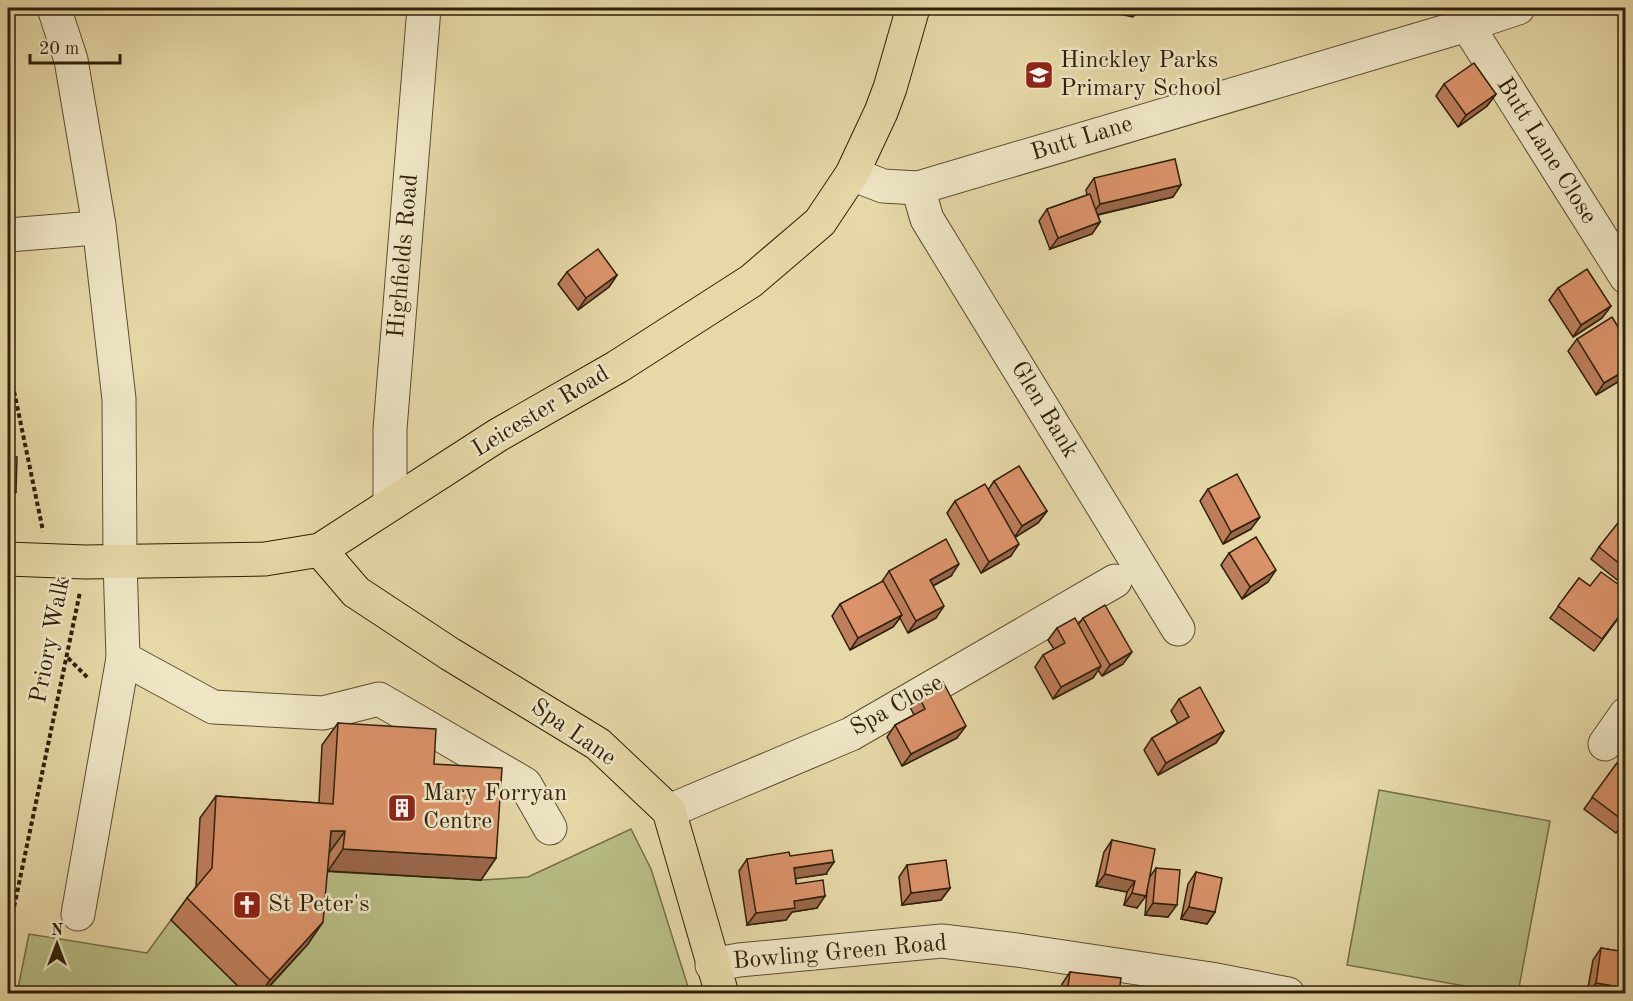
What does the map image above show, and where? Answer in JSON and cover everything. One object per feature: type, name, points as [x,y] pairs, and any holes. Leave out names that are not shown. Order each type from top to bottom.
[{"type":"main road","name":"Leicester Road","points":[[8,559],[85,562],[265,559],[320,550],[498,435],[617,367],[751,281],[820,222],[852,174],[890,88],[913,8]]},
{"type":"main road","name":"Spa Lane","points":[[320,550],[356,592],[450,654],[598,744],[669,811]]},
{"type":"main road","points":[[669,811],[717,979]]},
{"type":"street","points":[[54,8],[71,60],[99,225],[119,399],[123,658],[78,914]]},
{"type":"street","name":"Highfields Road","points":[[390,504],[390,429],[424,8]]},
{"type":"street","name":"Butt Lane","points":[[852,174],[883,186],[918,188],[1518,8]]},
{"type":"street","name":"Butt Lane Close","points":[[1467,25],[1626,277]]},
{"type":"street","name":"Glen Bank","points":[[918,188],[927,219],[1178,628]]},
{"type":"street","points":[[8,235],[83,229]]},
{"type":"street","name":"Spa Close","points":[[669,811],[851,734],[1115,581]]},
{"type":"street","points":[[123,658],[213,707],[323,713],[379,699],[525,784],[550,828]]},
{"type":"street","points":[[1605,744],[1626,714]]},
{"type":"street","name":"Bowling Green Road","points":[[717,979],[739,960],[942,941],[1210,979],[1288,993]]},
{"type":"path","points":[[8,362],[50,561]]},
{"type":"path","name":"Priory Walk","points":[[8,936],[79,601],[85,562]]},
{"type":"green space","points":[[1379,790],[1550,821],[1518,993],[1504,993],[1347,965]]},
{"type":"green space","points":[[631,829],[651,869],[690,993],[263,994],[308,944],[314,871],[481,880],[528,877]]},
{"type":"green space","points":[[171,920],[245,993],[17,993],[29,934],[147,953]]},
{"type":"building","points":[[1474,63],[1496,94],[1466,115],[1444,84]]},
{"type":"building","points":[[1175,159],[1181,185],[1100,204],[1094,178]]},
{"type":"building","points":[[1090,194],[1100,222],[1058,238],[1047,209]]},
{"type":"building","points":[[598,249],[617,275],[586,298],[567,272]]},
{"type":"building","points":[[1587,269],[1611,306],[1581,325],[1558,288]]},
{"type":"building","points":[[1612,317],[1626,340],[1626,370],[1604,383],[1577,339]]},
{"type":"building","points":[[8,457],[17,457],[16,492],[8,491]]},
{"type":"building","points":[[1019,466],[1047,511],[1022,526],[994,481]]},
{"type":"building","points":[[1237,474],[1260,517],[1231,532],[1208,489]]},
{"type":"building","points":[[985,484],[1019,544],[989,562],[955,501]]},
{"type":"building","points":[[1621,519],[1626,522],[1626,569],[1599,547]]},
{"type":"building","points":[[1256,537],[1276,570],[1250,587],[1229,553]]},
{"type":"building","points":[[946,539],[959,564],[930,580],[944,606],[916,621],[889,571]]},
{"type":"building","points":[[1601,572],[1626,590],[1626,607],[1602,639],[1558,606],[1579,578],[1590,586]]},
{"type":"building","points":[[883,581],[902,615],[858,638],[840,604]]},
{"type":"building","points":[[1105,605],[1132,652],[1110,665],[1083,618]]},
{"type":"building","points":[[1075,618],[1101,666],[1061,687],[1043,655],[1065,643],[1057,628]]},
{"type":"building","points":[[943,682],[966,726],[911,754],[895,725],[925,709],[918,695]]},
{"type":"building","points":[[1200,687],[1224,731],[1166,763],[1152,738],[1189,717],[1179,699]]},
{"type":"building","points":[[338,723],[436,729],[434,764],[502,768],[496,858],[343,849],[345,831],[331,831],[323,922],[270,980],[187,898],[212,868],[216,796],[333,804]]},
{"type":"building","points":[[1617,763],[1626,769],[1626,820],[1624,821],[1592,797]]},
{"type":"building","points":[[1112,840],[1155,849],[1146,896],[1132,893],[1135,881],[1105,874]]},
{"type":"building","points":[[832,850],[834,862],[794,868],[796,884],[823,880],[825,896],[794,901],[795,908],[756,913],[747,859],[789,852],[790,856]]},
{"type":"building","points":[[946,860],[950,888],[911,893],[907,865]]},
{"type":"building","points":[[1156,868],[1180,870],[1177,905],[1153,903]]},
{"type":"building","points":[[1196,872],[1222,878],[1215,912],[1189,907]]},
{"type":"building","points":[[1601,948],[1625,952],[1620,987],[1596,983]]},
{"type":"building","points":[[1070,972],[1121,978],[1119,993],[1067,993]]},
{"type":"place","name":"Hinckley Parks Primary School","points":[[1039,75]]},
{"type":"place","name":"Mary Forryan Centre","points":[[402,808]]},
{"type":"place","name":"St Peter's","points":[[247,905]]}]
